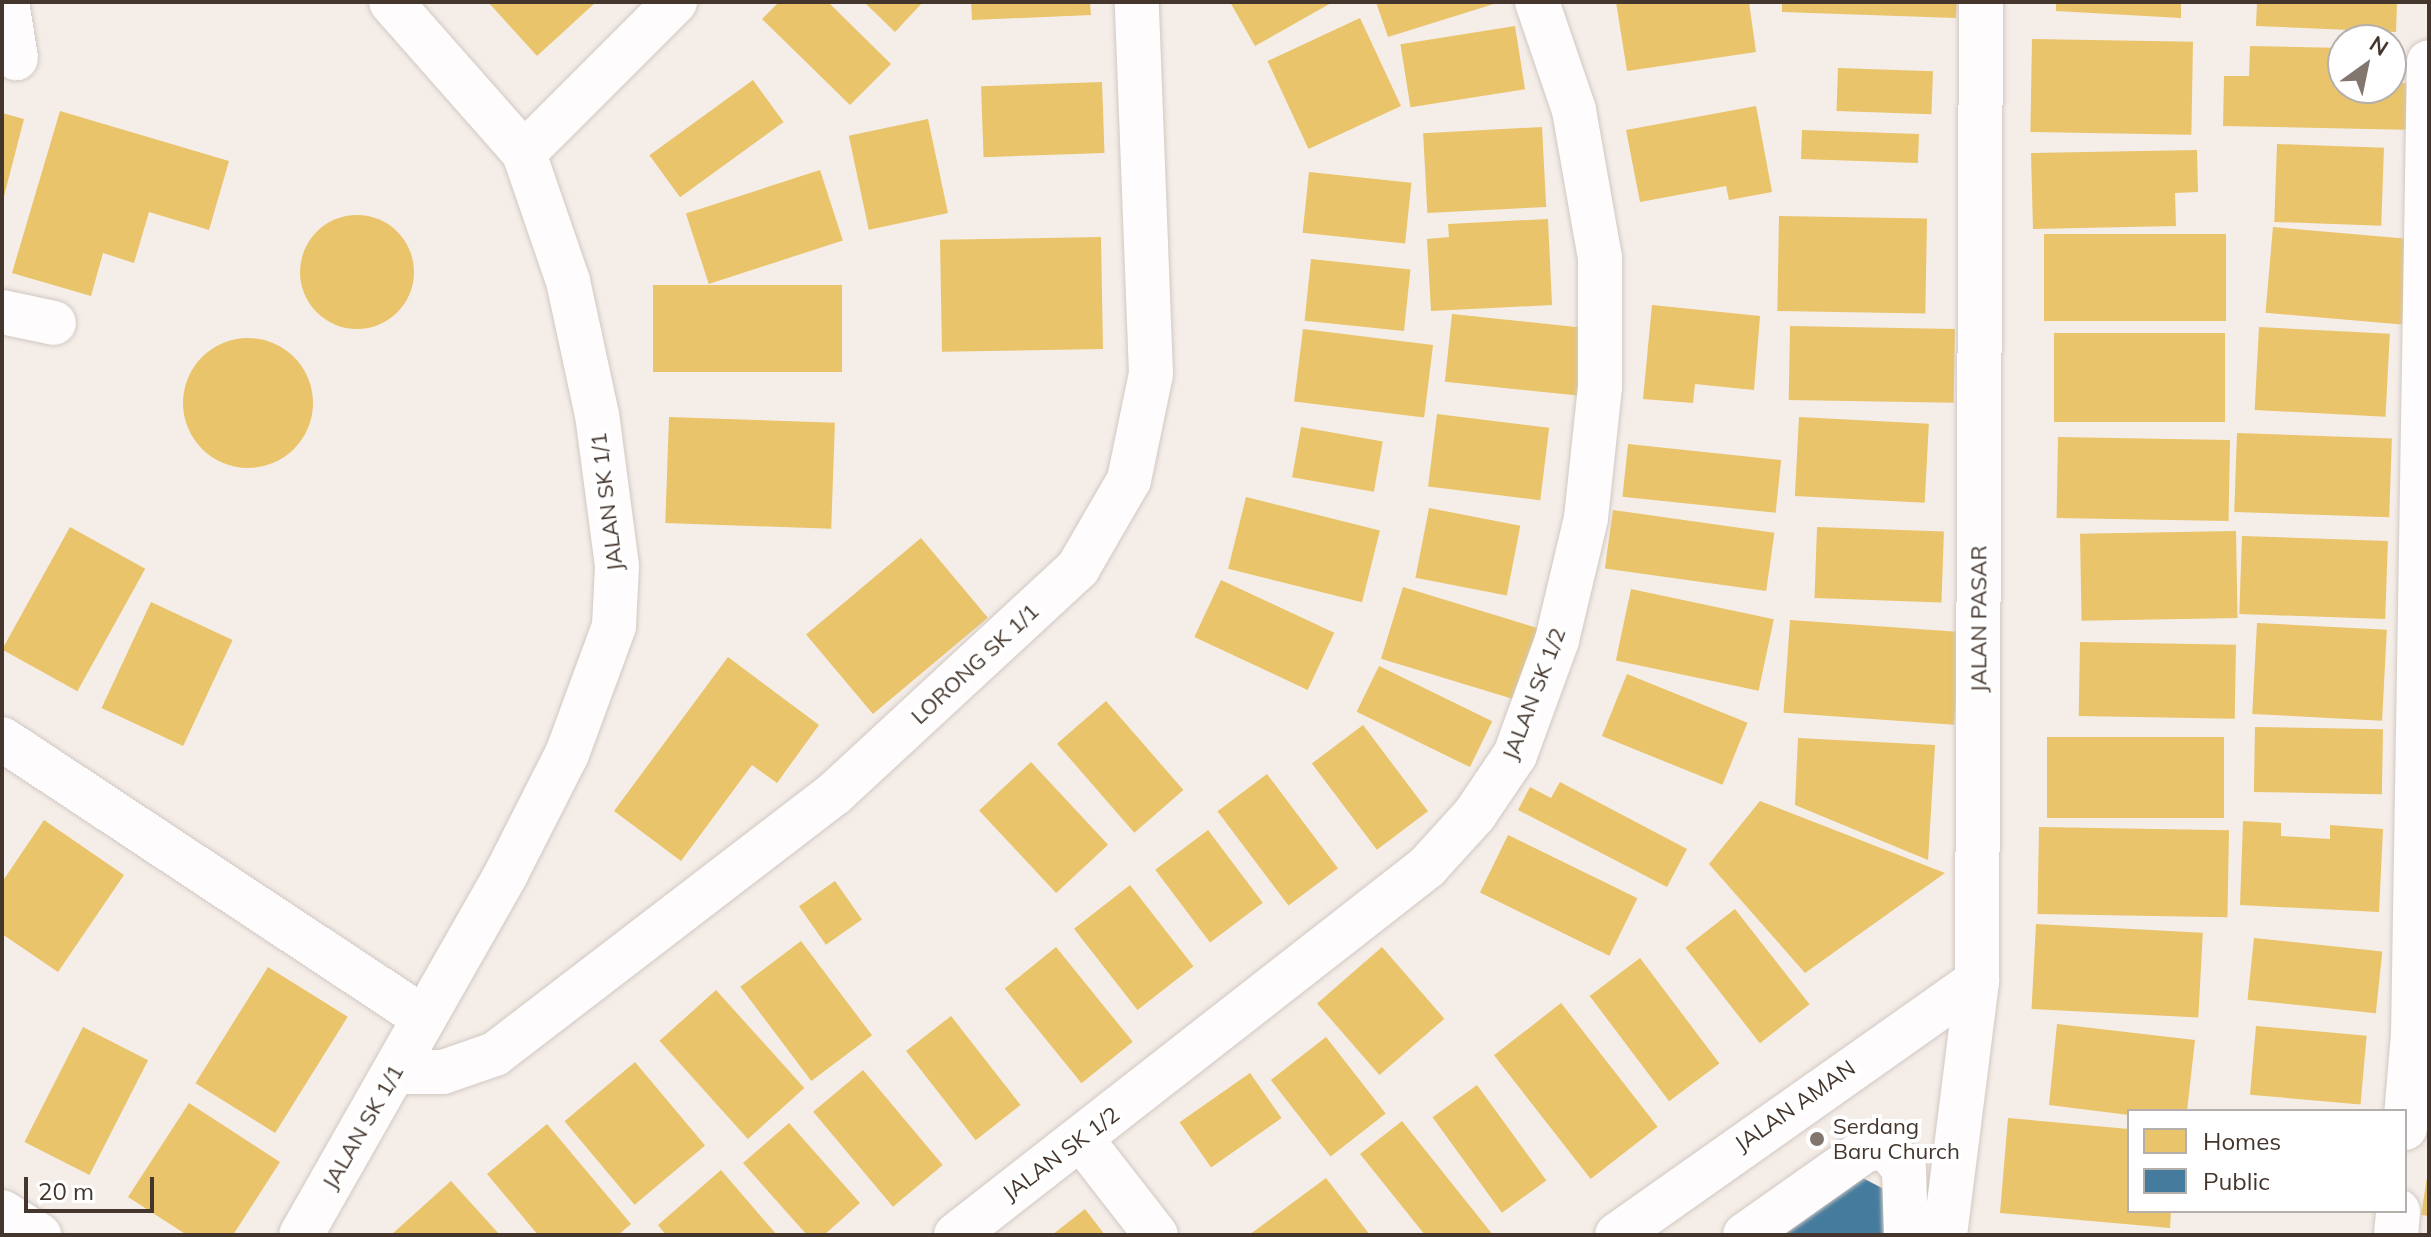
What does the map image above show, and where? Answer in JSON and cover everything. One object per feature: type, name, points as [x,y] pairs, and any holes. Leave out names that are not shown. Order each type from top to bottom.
[{"type":"street","points":[[7,2],[16,58]]},
{"type":"street","name":"JALAN SK 1/1","points":[[301,1235],[424,1018],[567,754],[614,626],[617,566],[597,415],[568,281],[524,153],[391,2]]},
{"type":"street","points":[[524,153],[675,2]]},
{"type":"street","name":"LORONG SK 1/1","points":[[394,1072],[443,1072],[495,1054],[834,794],[1078,568],[1129,480],[1151,374],[1137,2]]},
{"type":"street","name":"JALAN SK 1/2","points":[[956,1235],[1082,1140],[1427,867],[1475,814],[1515,755],[1557,640],[1586,518],[1600,387],[1600,258],[1574,110],[1537,2]]},
{"type":"street","name":"JALAN PASAR","points":[[1945,1235],[1977,981],[1981,2]]},
{"type":"street","points":[[2407,1116],[2421,1036],[2429,62]]},
{"type":"street","points":[[2,312],[54,323]]},
{"type":"street","points":[[2,739],[424,1018]]},
{"type":"street","name":"JALAN AMAN","points":[[1617,1235],[1977,981]]},
{"type":"street","points":[[1082,1140],[1156,1235]]},
{"type":"street","points":[[1745,1235],[1867,1149],[1887,1148],[1904,1169],[1906,1235]]},
{"type":"street","points":[[2,1212],[39,1235]]},
{"type":"street","points":[[2396,1235],[2398,1213]]},
{"type":"building: Homes","points":[[488,2],[596,2],[537,56]]},
{"type":"building: Homes","points":[[779,2],[828,2],[891,64],[850,105],[762,19]]},
{"type":"building: Homes","points":[[864,2],[923,2],[895,32]]},
{"type":"building: Homes","points":[[971,2],[1090,2],[1091,15],[972,20]]},
{"type":"building: Homes","points":[[1230,2],[1333,2],[1255,46]]},
{"type":"building: Homes","points":[[1376,2],[1497,2],[1497,3],[1388,37]]},
{"type":"building: Homes","points":[[1616,2],[1749,2],[1756,52],[1627,71]]},
{"type":"building: Homes","points":[[1782,2],[1957,2],[1956,18],[1782,12]]},
{"type":"building: Homes","points":[[2056,2],[2181,2],[2181,18],[2056,11]]},
{"type":"building: Homes","points":[[2257,2],[2397,2],[2396,24],[2327,24],[2327,29],[2256,26]]},
{"type":"building: Homes","points":[[1360,18],[1401,106],[1309,149],[1268,61]]},
{"type":"building: Homes","points":[[1515,26],[1525,89],[1410,107],[1400,44]]},
{"type":"building: Homes","points":[[2032,39],[2193,42],[2191,135],[2030,132]]},
{"type":"building: Homes","points":[[2250,46],[2327,48],[2327,104],[2407,104],[2407,83],[2416,83],[2416,130],[2223,126],[2224,76],[2249,76]]},
{"type":"building: Homes","points":[[1838,68],[1933,71],[1931,114],[1836,111]]},
{"type":"building: Homes","points":[[753,80],[784,122],[680,197],[649,155]]},
{"type":"building: Homes","points":[[1102,82],[1104,153],[984,157],[981,86]]},
{"type":"building: Homes","points":[[1756,106],[1772,192],[1729,200],[1726,186],[1640,202],[1626,130]]},
{"type":"building: Homes","points":[[60,111],[229,161],[209,230],[149,212],[134,263],[103,253],[91,296],[12,273]]},
{"type":"building: Homes","points":[[2,113],[24,119],[3,200],[2,200]]},
{"type":"building: Homes","points":[[928,119],[948,213],[869,230],[849,136]]},
{"type":"building: Homes","points":[[1542,127],[1546,207],[1427,213],[1423,133]]},
{"type":"building: Homes","points":[[1802,130],[1919,134],[1918,163],[1801,159]]},
{"type":"building: Homes","points":[[2277,144],[2384,148],[2381,226],[2274,222]]},
{"type":"building: Homes","points":[[2197,150],[2198,192],[2175,193],[2176,226],[2033,229],[2031,153]]},
{"type":"building: Homes","points":[[820,170],[843,240],[709,284],[686,214]]},
{"type":"building: Homes","points":[[1309,172],[1411,183],[1405,243],[1303,233]]},
{"type":"building: Homes","points":[[357,215],[389,224],[405,240],[414,272],[405,304],[389,320],[357,329],[325,320],[309,304],[300,272],[309,240],[325,224]]},
{"type":"building: Homes","points":[[1779,216],[1927,219],[1925,314],[1777,311]]},
{"type":"building: Homes","points":[[1548,219],[1552,305],[1431,311],[1427,239],[1449,237],[1448,224]]},
{"type":"building: Homes","points":[[2273,227],[2409,239],[2402,325],[2266,313]]},
{"type":"building: Homes","points":[[2044,234],[2226,234],[2226,321],[2044,321]]},
{"type":"building: Homes","points":[[1101,237],[1103,349],[942,352],[940,240]]},
{"type":"building: Homes","points":[[1311,259],[1410,269],[1404,331],[1305,321]]},
{"type":"building: Homes","points":[[653,285],[842,285],[842,372],[653,372]]},
{"type":"building: Homes","points":[[1652,305],[1760,316],[1754,390],[1695,384],[1693,403],[1643,399]]},
{"type":"building: Homes","points":[[1452,314],[1592,329],[1585,396],[1445,382]]},
{"type":"building: Homes","points":[[1790,326],[1955,329],[1954,403],[1789,400]]},
{"type":"building: Homes","points":[[2259,327],[2390,334],[2385,417],[2255,410]]},
{"type":"building: Homes","points":[[1303,329],[1433,345],[1424,417],[1294,401]]},
{"type":"building: Homes","points":[[2054,333],[2225,333],[2225,422],[2054,422]]},
{"type":"building: Homes","points":[[248,338],[273,343],[294,357],[308,378],[313,403],[308,428],[294,449],[273,463],[248,468],[223,463],[202,449],[188,428],[183,403],[188,378],[202,357],[223,343]]},
{"type":"building: Homes","points":[[1437,414],[1549,428],[1540,500],[1428,486]]},
{"type":"building: Homes","points":[[669,417],[835,423],[831,529],[665,523]]},
{"type":"building: Homes","points":[[1799,417],[1929,424],[1925,503],[1795,496]]},
{"type":"building: Homes","points":[[1301,427],[1383,441],[1374,492],[1292,477]]},
{"type":"building: Homes","points":[[2237,433],[2392,438],[2389,517],[2234,512]]},
{"type":"building: Homes","points":[[2058,437],[2230,440],[2229,521],[2057,518]]},
{"type":"building: Homes","points":[[1628,444],[1781,460],[1776,513],[1622,497]]},
{"type":"building: Homes","points":[[1246,497],[1380,530],[1362,602],[1228,569]]},
{"type":"building: Homes","points":[[1429,508],[1520,526],[1507,595],[1415,578]]},
{"type":"building: Homes","points":[[1613,510],[1774,533],[1766,591],[1605,568]]},
{"type":"building: Homes","points":[[70,527],[145,569],[77,691],[2,649]]},
{"type":"building: Homes","points":[[1817,527],[1944,531],[1941,602],[1815,598]]},
{"type":"building: Homes","points":[[2236,531],[2238,618],[2082,621],[2080,534]]},
{"type":"building: Homes","points":[[2242,536],[2388,541],[2385,619],[2239,614]]},
{"type":"building: Homes","points":[[921,538],[988,618],[873,714],[806,634]]},
{"type":"building: Homes","points":[[1221,580],[1334,633],[1308,690],[1194,637]]},
{"type":"building: Homes","points":[[1403,587],[1541,629],[1519,701],[1381,659]]},
{"type":"building: Homes","points":[[1631,589],[1774,619],[1759,691],[1616,660]]},
{"type":"building: Homes","points":[[151,602],[233,640],[183,746],[102,708]]},
{"type":"building: Homes","points":[[1790,620],[1961,632],[1954,725],[1784,713]]},
{"type":"building: Homes","points":[[2257,623],[2387,630],[2382,721],[2252,714]]},
{"type":"building: Homes","points":[[2080,642],[2236,645],[2235,719],[2079,716]]},
{"type":"building: Homes","points":[[728,657],[819,725],[777,783],[752,765],[681,861],[614,811]]},
{"type":"building: Homes","points":[[1379,666],[1492,721],[1470,767],[1357,712]]},
{"type":"building: Homes","points":[[1627,674],[1748,723],[1722,785],[1602,736]]},
{"type":"building: Homes","points":[[1106,701],[1183,790],[1134,833],[1057,744]]},
{"type":"building: Homes","points":[[1363,725],[1428,811],[1377,850],[1312,764]]},
{"type":"building: Homes","points":[[2255,727],[2383,729],[2382,794],[2254,792]]},
{"type":"building: Homes","points":[[2047,737],[2224,737],[2224,818],[2047,818]]},
{"type":"building: Homes","points":[[1798,738],[1935,745],[1928,860],[1795,805]]},
{"type":"building: Homes","points":[[1031,762],[1108,845],[1056,893],[979,810]]},
{"type":"building: Homes","points":[[1267,774],[1338,868],[1288,906],[1217,811]]},
{"type":"building: Homes","points":[[1560,782],[1687,849],[1667,887],[1518,810],[1530,787],[1551,798]]},
{"type":"building: Homes","points":[[1760,801],[1945,873],[1805,973],[1709,864]]},
{"type":"building: Homes","points":[[44,820],[124,875],[58,972],[2,934],[2,882]]},
{"type":"building: Homes","points":[[2243,821],[2281,823],[2281,836],[2330,839],[2330,825],[2383,829],[2379,912],[2240,905]]},
{"type":"building: Homes","points":[[2039,827],[2229,830],[2227,917],[2037,914]]},
{"type":"building: Homes","points":[[1208,830],[1263,903],[1210,942],[1155,870]]},
{"type":"building: Homes","points":[[1508,835],[1637,898],[1609,956],[1480,893]]},
{"type":"building: Homes","points":[[835,881],[862,920],[826,945],[799,906]]},
{"type":"building: Homes","points":[[1130,885],[1193,966],[1137,1010],[1074,929]]},
{"type":"building: Homes","points":[[1735,909],[1809,1004],[1760,1043],[1685,948]]},
{"type":"building: Homes","points":[[2036,924],[2203,933],[2198,1018],[2032,1009]]},
{"type":"building: Homes","points":[[2254,938],[2382,951],[2376,1013],[2248,1000]]},
{"type":"building: Homes","points":[[801,941],[872,1035],[811,1081],[740,987]]},
{"type":"building: Homes","points":[[1056,947],[1133,1042],[1081,1083],[1005,989]]},
{"type":"building: Homes","points":[[1382,947],[1444,1019],[1379,1075],[1317,1003]]},
{"type":"building: Homes","points":[[1640,958],[1719,1063],[1669,1101],[1590,996]]},
{"type":"building: Homes","points":[[268,967],[348,1017],[275,1133],[195,1083]]},
{"type":"building: Homes","points":[[716,990],[804,1088],[748,1139],[660,1041]]},
{"type":"building: Homes","points":[[1561,1003],[1658,1127],[1591,1179],[1494,1055]]},
{"type":"building: Homes","points":[[951,1016],[1021,1105],[976,1140],[906,1051]]},
{"type":"building: Homes","points":[[2057,1024],[2195,1040],[2187,1109],[2127,1109],[2127,1115],[2049,1105]]},
{"type":"building: Homes","points":[[2256,1026],[2367,1036],[2361,1104],[2250,1095]]},
{"type":"building: Homes","points":[[83,1027],[148,1060],[89,1175],[24,1142]]},
{"type":"building: Homes","points":[[1326,1037],[1386,1113],[1331,1157],[1271,1080]]},
{"type":"building: Homes","points":[[635,1062],[705,1145],[635,1205],[565,1121]]},
{"type":"building: Homes","points":[[863,1070],[943,1165],[893,1207],[813,1112]]},
{"type":"building: Homes","points":[[1250,1073],[1282,1118],[1211,1167],[1180,1122]]},
{"type":"building: Homes","points":[[1477,1085],[1546,1180],[1502,1213],[1433,1117]]},
{"type":"building: Homes","points":[[189,1103],[280,1162],[233,1235],[187,1235],[128,1197]]},
{"type":"building: Homes","points":[[2008,1118],[2127,1129],[2127,1213],[2171,1213],[2170,1228],[2000,1213]]},
{"type":"building: Homes","points":[[1402,1121],[1493,1235],[1425,1235],[1360,1154]]},
{"type":"building: Homes","points":[[789,1123],[860,1203],[824,1235],[807,1235],[743,1163]]},
{"type":"building: Homes","points":[[547,1124],[631,1224],[618,1235],[538,1235],[487,1174]]},
{"type":"building: Homes","points":[[2429,1165],[2429,1216],[2421,1215]]},
{"type":"building: Homes","points":[[721,1170],[777,1235],[666,1235],[658,1225]]},
{"type":"building: Homes","points":[[1326,1178],[1370,1235],[1249,1235]]},
{"type":"building: Homes","points":[[451,1181],[500,1235],[391,1235]]},
{"type":"building: Homes","points":[[1085,1209],[1105,1235],[1052,1235]]},
{"type":"building: Public","points":[[1857,1175],[1899,1197],[1897,1235],[1769,1235]]},
{"type":"place","name":"Serdang Baru Church","points":[[1817,1139]]}]
